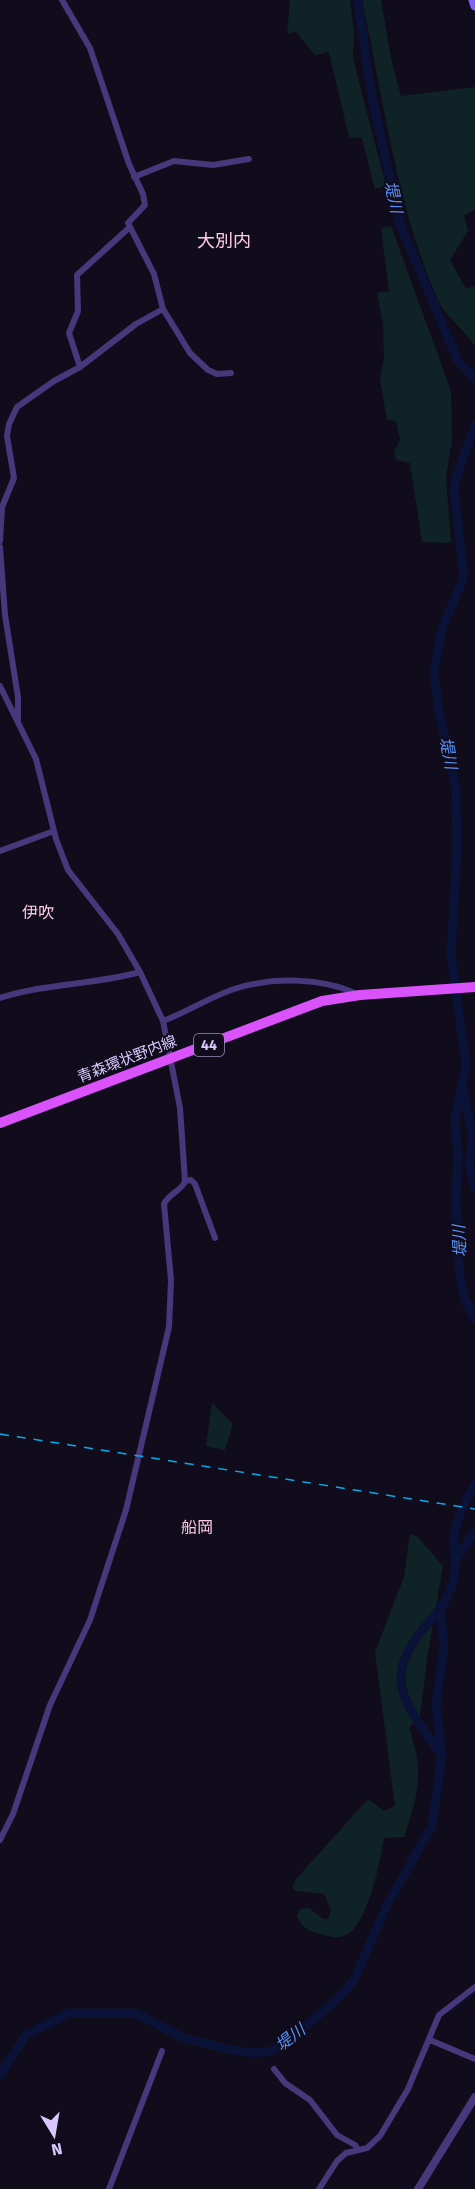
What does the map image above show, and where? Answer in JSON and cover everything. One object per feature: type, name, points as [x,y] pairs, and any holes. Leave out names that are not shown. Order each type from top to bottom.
[{"type":"main road","points":[[473,0],[475,6]]},
{"type":"main road","name":"青森環状野内線","points":[[0,1123],[322,1001],[360,995],[475,987]]},
{"type":"street","points":[[62,0],[90,48],[134,177],[146,203],[128,221],[154,274],[163,309],[190,353],[202,366],[217,374],[231,373]]},
{"type":"street","points":[[134,177],[174,161],[213,165],[249,159]]},
{"type":"street","points":[[80,367],[69,333],[78,311],[77,275],[130,227]]},
{"type":"street","points":[[0,541],[2,507],[14,478],[7,436],[12,415],[22,402],[80,367],[136,324],[163,309]]},
{"type":"street","points":[[0,547],[1,589],[19,708],[18,720]]},
{"type":"street","points":[[0,686],[36,759],[59,852],[72,879],[118,934],[140,972],[163,1021],[180,1108],[185,1181],[184,1186],[169,1196],[164,1204],[171,1280],[169,1327],[124,1516],[90,1620],[54,1696],[32,1753],[13,1814],[0,1840]]},
{"type":"street","points":[[0,851],[54,831]]},
{"type":"street","points":[[0,998],[28,990],[92,982],[140,972]]},
{"type":"street","points":[[163,1021],[234,989],[276,982],[297,981],[331,986],[360,995]]},
{"type":"street","points":[[185,1181],[191,1180],[195,1184],[215,1238]]},
{"type":"street","points":[[320,2189],[337,2161],[346,2153],[367,2148],[380,2136],[408,2089],[430,2040],[438,2015],[475,1987]]},
{"type":"street","points":[[430,2040],[475,2059]]},
{"type":"street","points":[[110,2189],[162,2051]]},
{"type":"street","points":[[274,2069],[285,2082],[310,2100],[337,2135],[356,2145],[358,2150]]},
{"type":"street","points":[[417,2189],[475,2097]]},
{"type":"green space","points":[[290,0],[350,0],[354,33],[353,59],[386,186],[375,189],[362,138],[349,137],[329,52],[315,55],[296,32],[287,34]]},
{"type":"green space","points":[[362,0],[381,0],[392,63],[401,96],[475,87],[475,210],[464,215],[468,231],[450,260],[466,289],[475,286],[475,347],[438,300],[424,264],[392,152]]},
{"type":"green space","points":[[391,226],[451,391],[452,440],[446,477],[451,543],[422,542],[410,463],[396,460],[394,452],[400,440],[396,421],[387,420],[380,379],[384,358],[383,325],[377,293],[389,291],[381,228]]},
{"type":"green space","points":[[212,1403],[233,1424],[225,1450],[206,1446]]},
{"type":"green space","points":[[410,1534],[417,1536],[443,1566],[420,1716],[409,1728],[417,1758],[416,1796],[404,1837],[384,1838],[372,1892],[360,1920],[344,1936],[330,1936],[306,1928],[297,1916],[300,1909],[309,1908],[323,1919],[328,1919],[331,1910],[324,1894],[296,1891],[292,1887],[297,1878],[368,1799],[384,1811],[395,1806],[375,1652],[404,1577]]},
{"type":"waterway","name":"堤川","points":[[358,0],[370,87],[400,224],[458,361],[475,379]]},
{"type":"waterway","name":"堤川","points":[[475,425],[454,489],[464,577],[442,628],[434,672],[439,712],[456,788],[457,850],[451,955],[466,1064],[455,1119],[458,1155],[456,1204],[460,1276],[464,1297],[475,1319]]},
{"type":"waterway","name":"堤川","points":[[463,1089],[473,1138],[469,1163],[475,1188]]},
{"type":"waterway","name":"堤川","points":[[440,1753],[409,1706],[403,1692],[401,1678],[403,1663],[411,1647],[442,1606],[451,1589],[455,1572],[456,1526],[464,1504],[475,1485]]},
{"type":"waterway","points":[[456,1560],[475,1531]]},
{"type":"waterway","name":"堤川","points":[[0,2075],[26,2035],[69,2013],[135,2013],[184,2038],[232,2050],[256,2053],[271,2051],[287,2043],[338,1998],[354,1980],[387,1905],[432,1826],[442,1755],[436,1705],[444,1645],[440,1610]]},
{"type":"waterway","points":[[452,2011],[475,1992]]},
{"type":"railway","points":[[0,1434],[475,1509]]},
{"type":"district","name":"大別内","points":[[224,241]]},
{"type":"district","name":"伊吹","points":[[38,912]]},
{"type":"district","name":"船岡","points":[[197,1527]]}]
